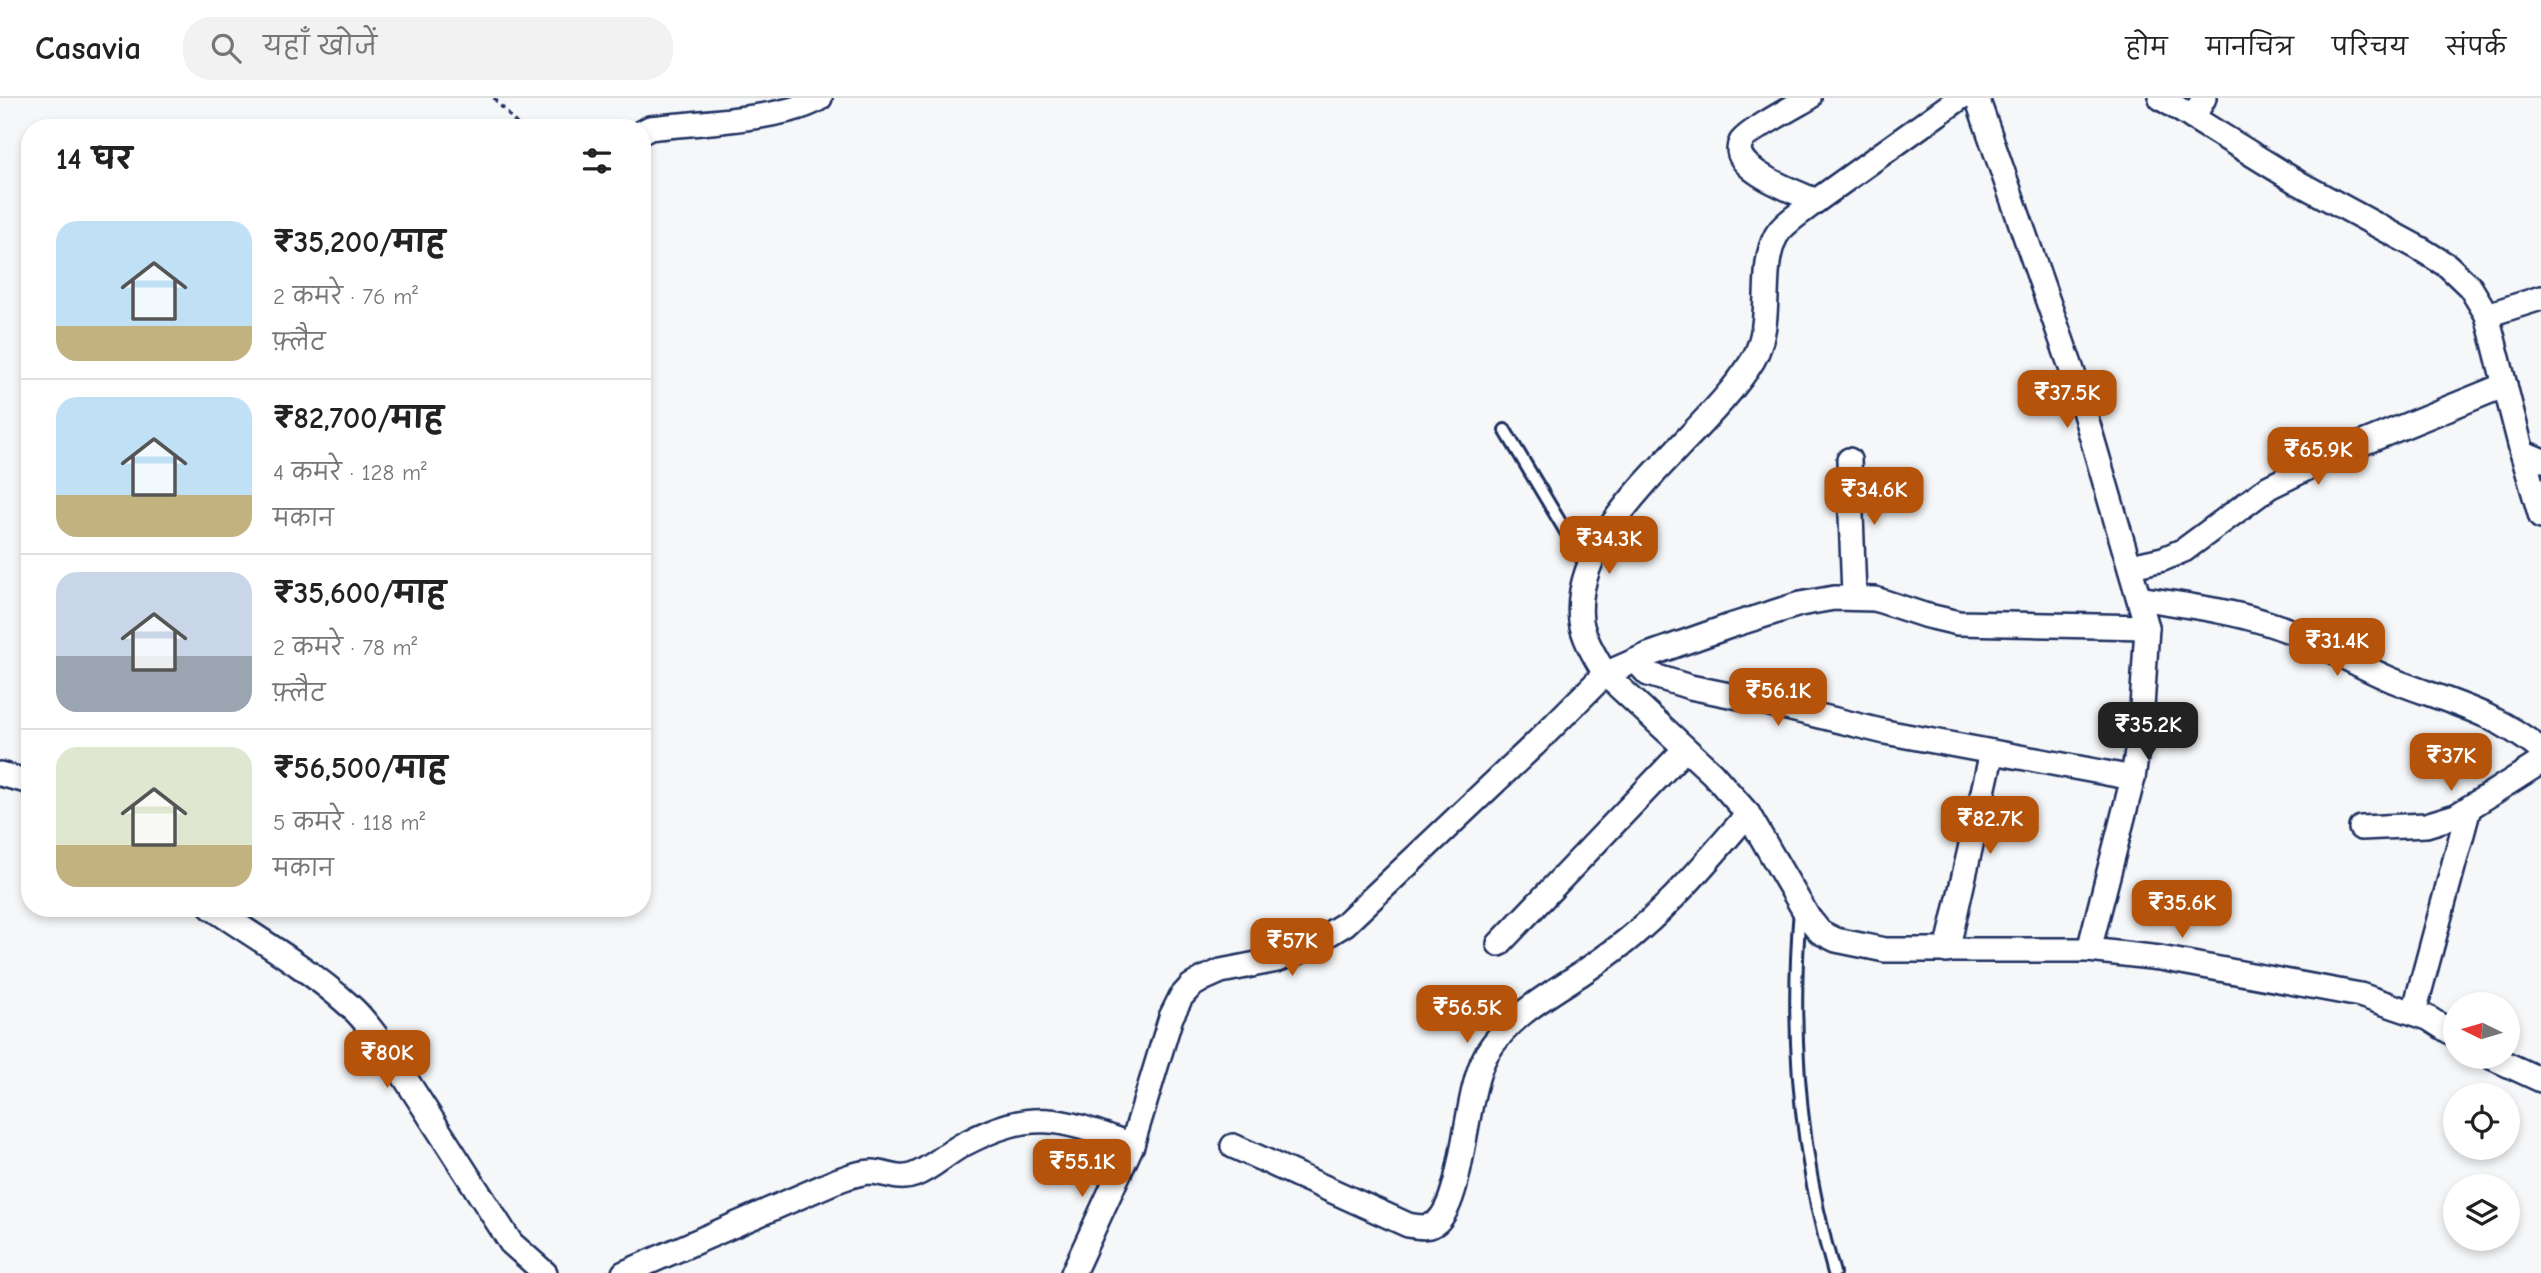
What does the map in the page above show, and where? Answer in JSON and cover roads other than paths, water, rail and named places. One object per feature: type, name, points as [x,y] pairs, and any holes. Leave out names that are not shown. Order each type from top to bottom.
[{"type":"street","points":[[651,128],[771,114],[803,108],[820,98]]},
{"type":"street","points":[[1809,98],[1745,137],[1740,156],[1753,171],[1816,201]]},
{"type":"street","points":[[1961,98],[1816,201],[1776,234],[1768,258],[1764,327],[1755,357],[1735,388],[1616,516],[1588,569],[1582,595],[1581,621],[1589,645],[1605,674],[1712,773],[1748,814],[1800,904],[1820,932],[1836,940],[1885,950],[2090,950],[2160,958],[2348,993],[2414,1012],[2443,1028]]},
{"type":"street","points":[[1977,98],[2074,376],[2147,627],[2142,713],[2133,778],[2090,950]]},
{"type":"street","points":[[2161,98],[2198,108],[2297,182],[2448,265],[2470,287],[2487,315],[2505,385],[2531,456],[2541,517]]},
{"type":"street","points":[[2487,315],[2541,298]]},
{"type":"street","points":[[2131,566],[2163,559],[2184,550],[2249,500],[2311,466],[2505,385]]},
{"type":"street","points":[[1849,460],[1854,596]]},
{"type":"street","points":[[1073,1273],[1132,1145],[1171,1017],[1191,986],[1222,971],[1277,960],[1301,951],[1345,925],[1534,746],[1605,674],[1636,660],[1800,604],[1854,596],[1875,598],[1924,615],[1958,623],[2147,627]]},
{"type":"street","points":[[2139,598],[2225,612],[2269,623],[2395,681],[2494,718],[2515,729],[2541,750]]},
{"type":"street","points":[[1636,660],[1648,674],[1664,681],[1805,711],[1885,732],[2133,778]]},
{"type":"street","points":[[1499,944],[1685,749]]},
{"type":"street","points":[[1947,951],[1992,752]]},
{"type":"street","points":[[2361,828],[2426,825],[2456,816],[2541,762]]},
{"type":"street","points":[[0,774],[21,780]]},
{"type":"street","points":[[2414,1012],[2469,808]]},
{"type":"street","points":[[1233,1146],[1408,1225],[1426,1228],[1438,1221],[1451,1195],[1476,1083],[1485,1057],[1496,1039],[1512,1020],[1541,998],[1578,976],[1641,929],[1675,896],[1748,814]]},
{"type":"street","points":[[225,917],[324,985],[363,1020],[391,1056],[511,1243],[545,1273]]},
{"type":"street","points":[[2517,1069],[2541,1080]]},
{"type":"street","points":[[624,1273],[858,1173],[875,1172],[902,1178],[915,1175],[961,1145],[1001,1126],[1023,1120],[1045,1119],[1073,1124],[1132,1145]]},
{"type":"lane","points":[[1505,430],[1588,569]]},
{"type":"lane","points":[[1800,904],[1794,1019],[1798,1083],[1807,1158],[1834,1273]]}]
